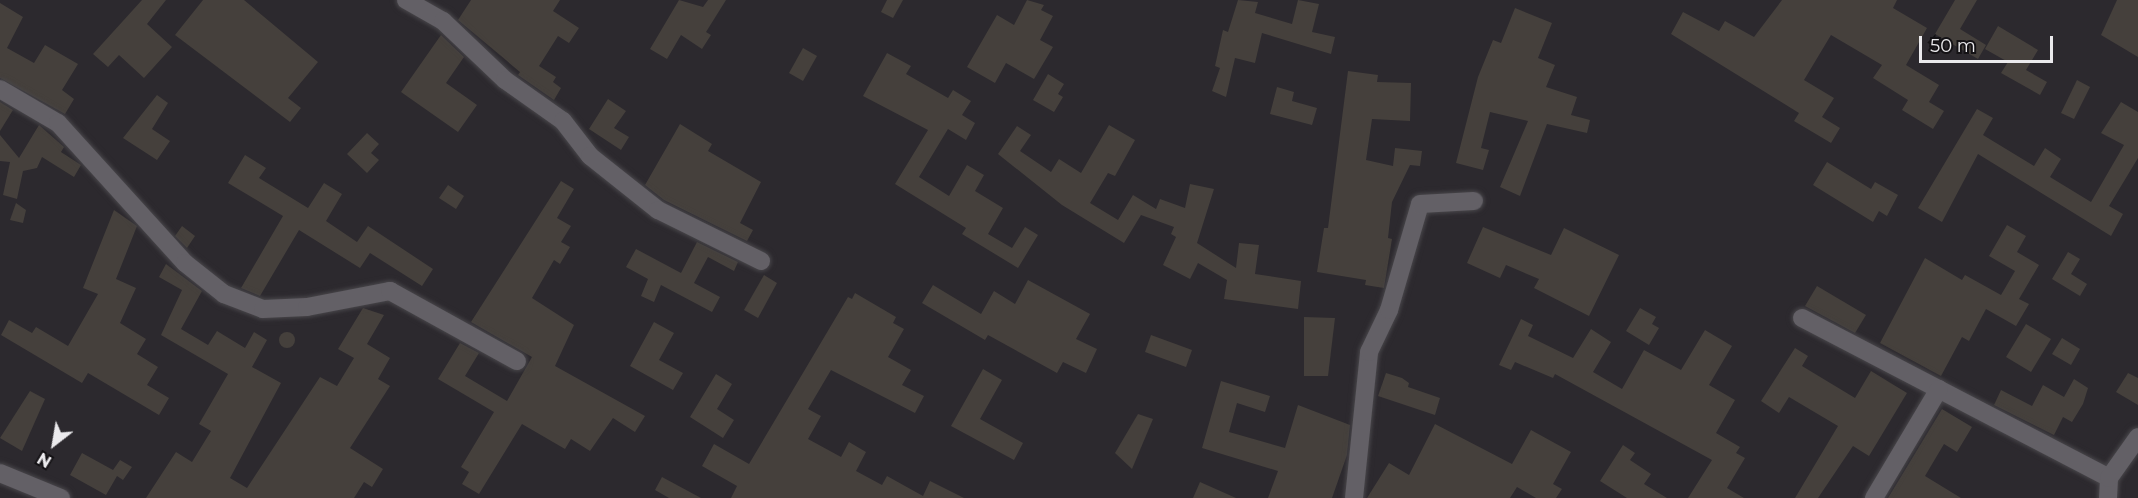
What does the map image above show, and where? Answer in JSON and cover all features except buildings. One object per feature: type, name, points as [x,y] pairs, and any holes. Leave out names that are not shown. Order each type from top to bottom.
[{"type":"street","points":[[406,0],[443,21],[505,80],[563,122],[590,156],[658,210],[761,261]]},
{"type":"street","points":[[0,89],[58,123],[185,263],[224,294],[263,309],[308,307],[390,291],[517,361]]},
{"type":"street","points":[[1354,498],[1369,352],[1389,310],[1420,204],[1474,201]]},
{"type":"street","points":[[1802,318],[2109,478]]},
{"type":"street","points":[[1874,498],[1939,389]]},
{"type":"street","points":[[2108,498],[2109,478],[2138,437]]},
{"type":"street","points":[[0,473],[61,498]]}]
